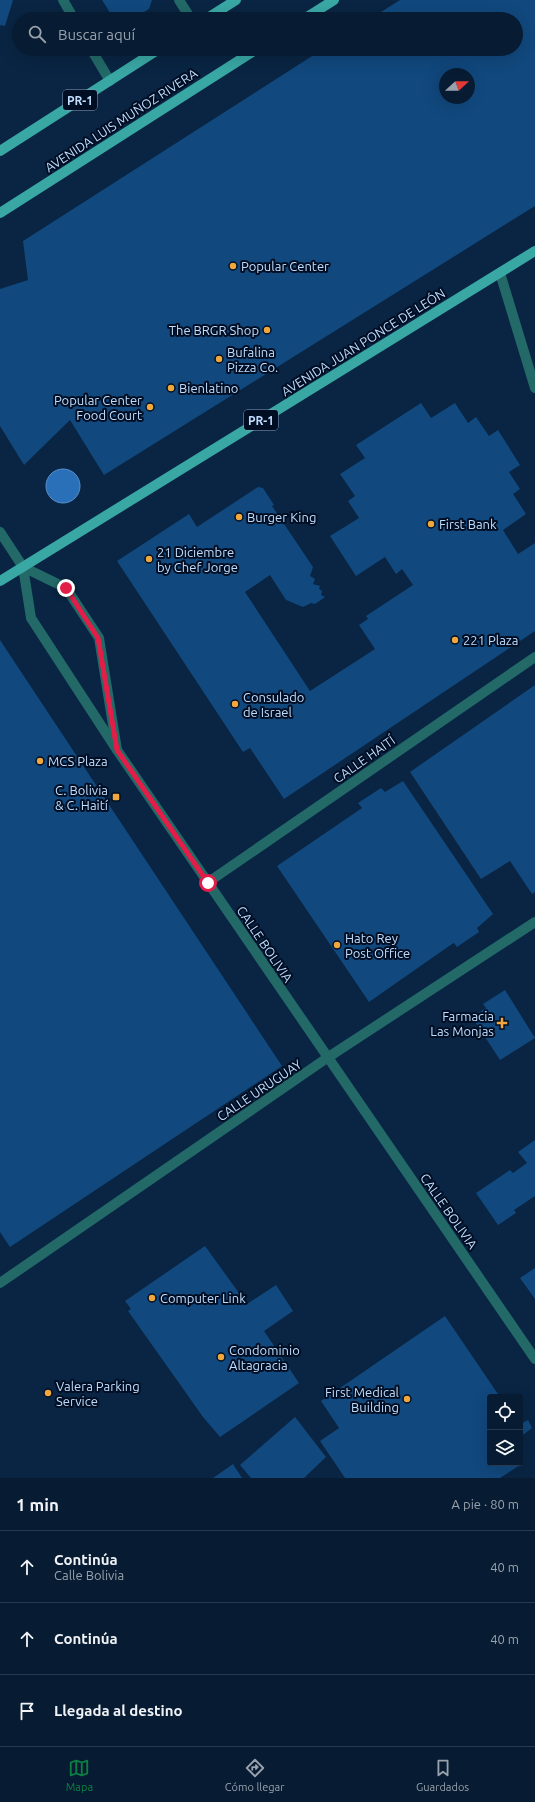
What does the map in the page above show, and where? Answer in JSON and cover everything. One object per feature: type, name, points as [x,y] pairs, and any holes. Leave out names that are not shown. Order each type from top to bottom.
[{"type":"main road","points":[[217,12],[236,0]]},
{"type":"main road","points":[[315,12],[334,0]]},
{"type":"main road","name":"PR-1","points":[[0,151],[148,56]]},
{"type":"main road","name":"AVENIDA LUIS MUÑOZ RIVERA","points":[[0,213],[246,56]]},
{"type":"main road","name":"AVENIDA JUAN PONCE DE LEÓN","points":[[0,581],[535,251]]},
{"type":"street","points":[[64,0],[70,12]]},
{"type":"street","points":[[179,0],[187,12]]},
{"type":"street","points":[[95,56],[110,81]]},
{"type":"street","points":[[500,273],[535,388]]},
{"type":"street","name":"CALLE BOLIVIA","points":[[0,532],[23,567],[32,618],[117,750],[535,1359]]},
{"type":"street","points":[[23,567],[66,588],[98,638],[117,750]]},
{"type":"street","name":"CALLE HAITÍ","points":[[208,883],[535,657]]},
{"type":"street","name":"CALLE URUGUAY","points":[[0,1283],[327,1058],[535,922]]},
{"type":"water","points":[[63,469],[75,474],[80,486],[75,498],[63,503],[51,498],[46,486],[51,474]]},
{"type":"building","points":[[0,0],[13,0],[5,26],[0,25]]},
{"type":"building","points":[[102,0],[152,0],[149,9],[144,12],[110,12]]},
{"type":"building","name":"Popular Center","points":[[400,0],[535,0],[535,206],[104,475],[70,420],[24,465],[0,426],[0,289],[28,280],[23,241],[312,56],[523,56],[523,12],[381,12]]},
{"type":"building","name":"221 Plaza","points":[[421,403],[431,418],[455,403],[468,423],[476,417],[489,436],[498,430],[520,465],[509,472],[520,489],[513,494],[526,514],[503,530],[518,554],[535,543],[535,631],[284,799],[250,748],[243,752],[117,561],[189,514],[197,527],[258,487],[263,488],[274,505],[272,506],[313,567],[310,576],[315,579],[313,584],[320,586],[319,589],[322,591],[321,595],[325,597],[315,604],[311,603],[303,607],[286,600],[270,575],[245,592],[310,691],[375,649],[359,625],[368,619],[366,616],[413,585],[402,569],[396,574],[385,557],[356,576],[330,536],[359,518],[348,501],[355,496],[340,474],[365,458],[356,445]]},
{"type":"building","points":[[0,640],[282,1066],[10,1247],[0,1232]]},
{"type":"building","points":[[535,685],[535,892],[532,894],[510,861],[481,879],[410,772]]},
{"type":"building","points":[[403,781],[493,914],[477,928],[479,932],[457,947],[454,943],[452,944],[369,1002],[277,866],[362,808],[358,803],[381,788],[385,792]]},
{"type":"building","points":[[505,990],[535,1038],[500,1060],[472,1017],[486,1008],[483,1004]]},
{"type":"building","points":[[535,1140],[535,1196],[514,1210],[516,1213],[498,1225],[476,1193],[510,1170],[513,1173],[527,1163],[518,1152]]},
{"type":"building","name":"Condominio Altagracia","points":[[205,1246],[247,1304],[276,1285],[293,1311],[264,1331],[299,1383],[220,1437],[203,1417],[128,1311],[131,1309],[125,1301]]},
{"type":"building","points":[[535,1268],[535,1299],[520,1278]]},
{"type":"building","name":"First Medical Building","points":[[445,1316],[498,1394],[487,1394],[487,1466],[518,1466],[500,1478],[345,1478],[320,1441],[339,1428],[321,1401]]},
{"type":"building","points":[[295,1417],[326,1457],[304,1478],[251,1478],[240,1465]]},
{"type":"building","points":[[528,1420],[532,1428],[523,1435],[523,1430],[523,1422]]},
{"type":"building","points":[[233,1464],[242,1478],[213,1478]]},
{"type":"place","name":"Popular Center","points":[[233,266]]},
{"type":"place","name":"The BRGR Shop","points":[[267,330]]},
{"type":"place","name":"Bufalina Pizza Co.","points":[[219,359]]},
{"type":"place","name":"Bienlatino","points":[[171,388]]},
{"type":"place","name":"Popular Center Food Court","points":[[150,407]]},
{"type":"place","name":"Burger King","points":[[239,517]]},
{"type":"place","name":"First Bank","points":[[431,524]]},
{"type":"place","name":"21 Diciembre by Chef Jorge","points":[[149,559]]},
{"type":"place","name":"221 Plaza","points":[[455,640]]},
{"type":"place","name":"Consulado de Israel","points":[[235,704]]},
{"type":"place","name":"MCS Plaza","points":[[40,761]]},
{"type":"place","name":"C. Bolivia & C. Haití","points":[[116,797]]},
{"type":"place","name":"Hato Rey Post Office","points":[[337,945]]},
{"type":"place","name":"Farmacia Las Monjas","points":[[502,1023]]},
{"type":"place","name":"Computer Link","points":[[152,1298]]},
{"type":"place","name":"Condominio Altagracia","points":[[221,1357]]},
{"type":"place","name":"Valera Parking Service","points":[[48,1393]]},
{"type":"place","name":"First Medical Building","points":[[407,1399]]},
{"type":"route","points":[[66,588],[98,638],[117,750],[208,883]]}]
